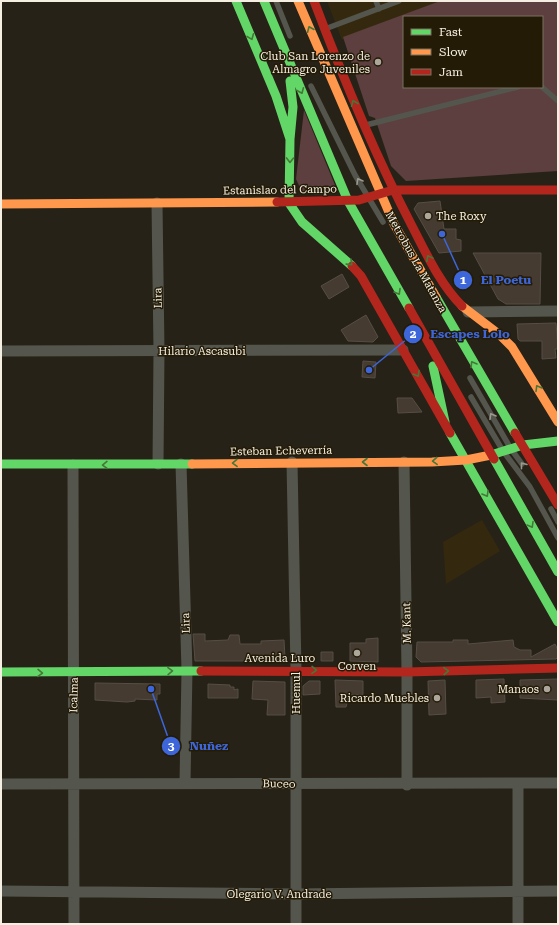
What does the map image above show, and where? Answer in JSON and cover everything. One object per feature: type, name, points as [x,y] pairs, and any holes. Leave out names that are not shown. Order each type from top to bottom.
[{"type":"main road","points":[[236,1],[276,96],[290,139]]},
{"type":"main road","points":[[264,1],[348,201],[428,346],[558,572]]},
{"type":"main road","points":[[298,1],[379,194],[394,224],[463,346],[558,505]]},
{"type":"main road","points":[[314,1],[363,126],[393,190],[439,278],[463,346]]},
{"type":"main road","points":[[275,29],[292,88],[293,107],[290,139],[289,203],[295,215],[355,267],[558,622]]},
{"type":"main road","name":"Estanislao del Campo","points":[[1,204],[289,203],[359,200],[393,190],[558,190]]},
{"type":"main road","points":[[439,278],[468,312],[506,339],[558,422]]},
{"type":"main road","points":[[428,346],[445,422]]},
{"type":"main road","name":"Esteban Echeverría","points":[[1,464],[73,465],[404,462],[466,460],[490,455],[523,445],[558,441]]},
{"type":"main road","name":"Avenida Luro","points":[[1,672],[296,670],[408,672],[558,668]]},
{"type":"street","name":"Lira","points":[[157,204],[159,351],[158,464]]},
{"type":"street","points":[[468,312],[558,311]]},
{"type":"street","name":"Hilario Ascasubi","points":[[1,352],[403,350]]},
{"type":"street","name":"Huemul","points":[[292,462],[296,670],[296,924]]},
{"type":"street","name":"M. Kant","points":[[404,462],[408,672],[407,785]]},
{"type":"street","name":"Lira","points":[[181,464],[187,670],[185,782]]},
{"type":"street","name":"Icalma","points":[[73,465],[74,924]]},
{"type":"street","name":"Buceo","points":[[1,784],[185,782],[296,785],[407,785],[558,783]]},
{"type":"street","points":[[518,783],[518,924]]},
{"type":"street","name":"Olegario V. Andrade","points":[[1,891],[74,893],[296,894],[558,891]]},
{"type":"lane","points":[[271,1],[291,43],[276,1]]},
{"type":"lane","points":[[376,1],[379,9]]},
{"type":"lane","points":[[325,30],[399,1]]},
{"type":"lane","name":"Metrobus La Matanza","points":[[344,169],[307,80],[368,198],[386,229]]},
{"type":"lane","points":[[363,126],[514,88]]},
{"type":"lane","points":[[543,88],[558,101]]},
{"type":"lane","points":[[359,200],[366,233]]},
{"type":"lane","points":[[468,375],[507,450],[526,468]]},
{"type":"lane","points":[[466,389],[530,487],[558,538]]},
{"type":"lane","points":[[547,502],[558,522]]},
{"type":"shaded area","points":[[327,1],[441,1],[342,40]]},
{"type":"shaded area","points":[[440,1],[558,1],[558,171],[406,181],[391,166],[375,118],[369,116],[343,37]]},
{"type":"shaded area","points":[[304,110],[337,190],[333,192],[315,194],[302,192],[296,179]]},
{"type":"shaded area","points":[[482,520],[500,551],[446,584],[443,542]]},
{"type":"building","points":[[440,201],[444,229],[456,229],[456,239],[461,240],[461,251],[439,253],[414,209],[418,203]]},
{"type":"building","points":[[473,253],[541,253],[540,304],[506,304],[498,299]]},
{"type":"building","points":[[342,274],[349,287],[329,299],[321,286]]},
{"type":"building","points":[[366,315],[378,337],[373,342],[348,341],[341,330]]},
{"type":"building","points":[[556,323],[558,349],[555,349],[556,358],[542,359],[542,341],[520,341],[518,339],[517,324]]},
{"type":"building","points":[[363,361],[376,362],[375,378],[362,377]]},
{"type":"building","points":[[397,398],[412,398],[422,412],[398,413]]},
{"type":"building","points":[[193,634],[205,634],[205,641],[228,640],[230,635],[239,635],[240,644],[261,644],[261,641],[284,640],[285,658],[283,661],[195,661]]},
{"type":"building","points":[[378,638],[378,662],[350,661],[350,643],[366,643],[366,639]]},
{"type":"building","points":[[453,640],[468,640],[468,644],[513,640],[514,647],[520,650],[531,650],[531,657],[555,644],[558,650],[558,657],[556,659],[421,662],[416,657],[417,642],[453,642]]},
{"type":"building","points":[[321,652],[333,652],[333,661],[321,661]]},
{"type":"building","points":[[504,679],[505,702],[491,703],[491,697],[476,698],[476,680]]},
{"type":"building","name":"Manaos","points":[[558,679],[558,700],[520,698],[520,680]]},
{"type":"building","points":[[335,680],[363,681],[363,695],[349,695],[346,707],[336,707]]},
{"type":"building","name":"Ricardo Muebles","points":[[445,680],[446,714],[429,715],[428,681]]},
{"type":"building","points":[[253,681],[285,682],[285,715],[267,715],[268,700],[252,699]]},
{"type":"building","points":[[309,681],[320,681],[320,694],[303,695],[303,686]]},
{"type":"building","points":[[95,683],[160,684],[160,694],[157,694],[157,700],[135,699],[135,701],[127,702],[95,700]]},
{"type":"building","points":[[208,684],[230,685],[230,687],[234,687],[234,690],[238,689],[238,698],[208,698]]},
{"type":"traffic: fast","points":[[236,1],[276,96],[290,139],[289,203],[302,222],[352,266]]},
{"type":"traffic: fast","points":[[264,1],[348,201],[409,308]]},
{"type":"traffic: fast","points":[[290,81],[293,107],[290,139]]},
{"type":"traffic: fast","points":[[436,297],[515,433]]},
{"type":"traffic: fast","points":[[433,366],[445,422]]},
{"type":"traffic: fast","points":[[450,433],[558,622]]},
{"type":"traffic: fast","points":[[491,455],[523,445],[558,441]]},
{"type":"traffic: fast","points":[[494,459],[558,572]]},
{"type":"traffic: fast","points":[[1,464],[192,464]]},
{"type":"traffic: fast","points":[[1,672],[201,671]]},
{"type":"traffic: slow","points":[[298,1],[394,224],[436,297]]},
{"type":"traffic: slow","points":[[1,204],[277,202]]},
{"type":"traffic: slow","points":[[462,306],[500,335],[512,347],[558,422]]},
{"type":"traffic: slow","points":[[192,464],[432,462],[466,460],[491,455]]},
{"type":"traffic: jam","points":[[314,1],[360,115],[398,199],[434,268],[447,288],[462,306]]},
{"type":"traffic: jam","points":[[277,202],[359,200],[393,190],[558,190]]},
{"type":"traffic: jam","points":[[352,266],[361,276],[450,433]]},
{"type":"traffic: jam","points":[[409,308],[494,459]]},
{"type":"traffic: jam","points":[[515,433],[558,505]]},
{"type":"traffic: jam","points":[[201,671],[407,672],[558,668]]},
{"type":"place","name":"Club San Lorenzo de Almagro Juveniles","points":[[378,62]]},
{"type":"place","name":"The Roxy","points":[[428,216]]},
{"type":"place","name":"El Poetu","points":[[442,234]]},
{"type":"place","name":"Escapes Lolo","points":[[369,370]]},
{"type":"place","name":"Corven","points":[[357,653]]},
{"type":"place","name":"Nuñez","points":[[151,689]]},
{"type":"place","name":"Manaos","points":[[547,689]]},
{"type":"place","name":"Ricardo Muebles","points":[[437,698]]}]
